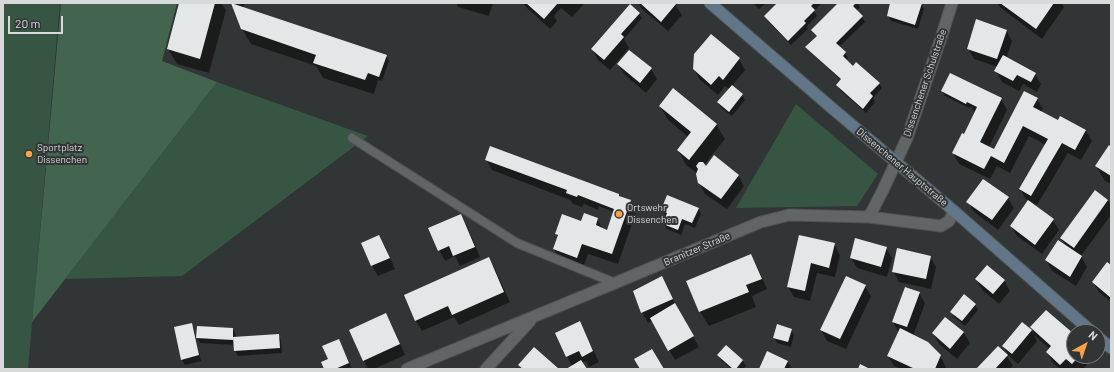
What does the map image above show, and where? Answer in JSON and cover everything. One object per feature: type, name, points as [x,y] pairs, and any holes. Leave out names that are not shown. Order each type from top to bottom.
[{"type":"main road","name":"Dissenchener Hauptstraße","points":[[710,3],[954,211],[1083,324]]},
{"type":"street","name":"Dissenchener Schulstraße","points":[[896,162],[907,138],[952,3]]},
{"type":"street","points":[[869,217],[896,162]]},
{"type":"street","name":"Branitzer Straße","points":[[408,369],[760,222],[789,215],[869,217],[941,226],[949,221],[954,211]]},
{"type":"street","name":"Branitzer Straße","points":[[486,369],[533,317]]},
{"type":"lane","points":[[352,138],[517,243],[615,283]]},
{"type":"green space","name":"Sportplatz Dissenchen","points":[[3,3],[60,3],[28,369],[3,369]]},
{"type":"green space","points":[[61,3],[177,3],[162,61],[217,82],[32,322]]},
{"type":"green space","points":[[217,82],[368,136],[182,276],[65,279]]},
{"type":"green space","points":[[796,104],[878,174],[857,206],[736,208]]},
{"type":"building","points":[[179,3],[215,3],[200,59],[167,49]]},
{"type":"building","points":[[231,3],[387,55],[379,77],[368,73],[365,80],[313,63],[316,55],[241,29]]},
{"type":"building","points":[[526,3],[558,3],[544,19]]},
{"type":"building","points":[[640,3],[675,3],[676,4],[661,22]]},
{"type":"building","points":[[777,3],[814,3],[811,6],[815,10],[804,21],[806,23],[788,41],[764,16]]},
{"type":"building","points":[[838,3],[856,3],[853,6],[863,16],[836,43],[846,52],[843,56],[853,66],[856,62],[880,83],[870,93],[873,96],[863,109],[836,85],[841,79],[805,47],[817,36],[811,30]]},
{"type":"building","points":[[890,3],[922,3],[915,25],[887,16]]},
{"type":"building","points":[[1000,3],[1054,3],[1036,29]]},
{"type":"building","points":[[630,4],[640,13],[621,34],[624,37],[604,60],[591,49]]},
{"type":"building","points":[[976,19],[1007,30],[997,59],[967,49]]},
{"type":"building","points":[[711,34],[740,58],[723,80],[719,76],[711,85],[693,69],[694,54]]},
{"type":"building","points":[[629,50],[652,68],[640,83],[617,64]]},
{"type":"building","points":[[1003,55],[1036,73],[1031,82],[1017,75],[1013,81],[994,71]]},
{"type":"building","points":[[950,73],[1002,98],[980,142],[994,149],[1024,91],[1038,98],[1033,107],[1058,120],[1060,116],[1086,130],[1075,150],[1062,143],[1031,196],[1019,189],[1048,139],[1023,126],[1004,163],[991,156],[984,169],[952,153],[962,133],[964,134],[977,107],[967,102],[966,104],[941,91]]},
{"type":"building","points":[[732,85],[743,94],[729,112],[717,102]]},
{"type":"building","points":[[673,88],[717,124],[689,160],[677,150],[691,132],[659,106]]},
{"type":"building","points":[[1109,145],[1111,147],[1111,176],[1095,166]]},
{"type":"building","points":[[490,146],[619,194],[619,196],[631,200],[612,254],[582,244],[577,258],[553,249],[558,235],[555,234],[562,214],[581,221],[584,213],[598,218],[596,225],[607,230],[614,209],[578,195],[577,197],[566,193],[567,190],[485,160]]},
{"type":"building","points":[[714,155],[739,175],[721,199],[698,183],[696,174],[698,169],[696,166],[699,162],[703,162],[706,166]]},
{"type":"building","points":[[983,179],[1009,197],[992,220],[966,202]]},
{"type":"building","points":[[1095,190],[1108,200],[1074,248],[1060,238]]},
{"type":"building","points":[[667,195],[699,208],[692,223],[682,219],[678,230],[663,224],[667,213],[661,210]]},
{"type":"building","points":[[1028,200],[1054,219],[1035,245],[1010,226]]},
{"type":"building","points":[[461,214],[475,247],[453,256],[449,246],[438,251],[428,228]]},
{"type":"building","points":[[379,235],[390,258],[371,266],[361,243]]},
{"type":"building","points":[[799,235],[835,243],[829,268],[811,263],[805,291],[787,287]]},
{"type":"building","points":[[855,238],[887,247],[881,267],[850,258]]},
{"type":"building","points":[[1058,240],[1082,256],[1070,277],[1045,260]]},
{"type":"building","points":[[897,248],[931,256],[926,279],[892,272]]},
{"type":"building","points":[[751,254],[762,279],[746,285],[749,292],[699,312],[686,281]]},
{"type":"building","points":[[489,257],[504,292],[452,315],[448,306],[415,321],[404,295]]},
{"type":"building","points":[[1107,262],[1111,265],[1111,298],[1092,282]]},
{"type":"building","points":[[987,265],[1005,280],[993,294],[975,279]]},
{"type":"building","points":[[662,276],[673,299],[641,313],[633,291]]},
{"type":"building","points":[[846,276],[866,285],[840,339],[820,330]]},
{"type":"building","points":[[905,287],[920,292],[907,327],[892,322]]},
{"type":"building","points":[[964,294],[976,304],[962,321],[950,312]]},
{"type":"building","points":[[675,303],[694,336],[668,351],[650,318]]},
{"type":"building","points":[[1046,310],[1066,327],[1066,359],[1060,365],[1046,352],[1051,346],[1030,327]]},
{"type":"building","points":[[386,313],[400,344],[363,361],[349,330]]},
{"type":"building","points":[[945,317],[964,332],[950,349],[932,333]]},
{"type":"building","points":[[580,321],[593,351],[582,357],[579,351],[566,357],[555,333]]},
{"type":"building","points":[[1022,322],[1032,330],[1012,354],[1002,346]]},
{"type":"building","points":[[192,323],[199,355],[181,360],[174,327]]},
{"type":"building","points":[[777,324],[792,329],[788,342],[773,338]]},
{"type":"building","points":[[197,326],[233,328],[233,340],[196,338]]},
{"type":"building","points":[[900,328],[928,342],[941,355],[935,369],[915,369],[887,356]]},
{"type":"building","points":[[279,334],[280,348],[234,351],[233,337]]},
{"type":"building","points":[[339,339],[349,363],[335,369],[324,369],[321,362],[328,359],[322,346]]},
{"type":"building","points":[[726,345],[743,360],[736,369],[733,369],[717,355]]},
{"type":"building","points":[[998,346],[1008,355],[995,369],[976,369]]},
{"type":"building","points":[[534,347],[559,369],[523,369],[518,365]]},
{"type":"building","points":[[652,349],[664,369],[640,369],[634,359]]},
{"type":"building","points":[[767,351],[788,361],[784,369],[759,369]]},
{"type":"building","points":[[581,360],[587,369],[566,369]]},
{"type":"building","points":[[860,364],[870,369],[858,369]]},
{"type":"place","name":"Sportplatz Dissenchen","points":[[29,154]]},
{"type":"place","name":"Ortswehr Dissenchen","points":[[619,214]]}]
